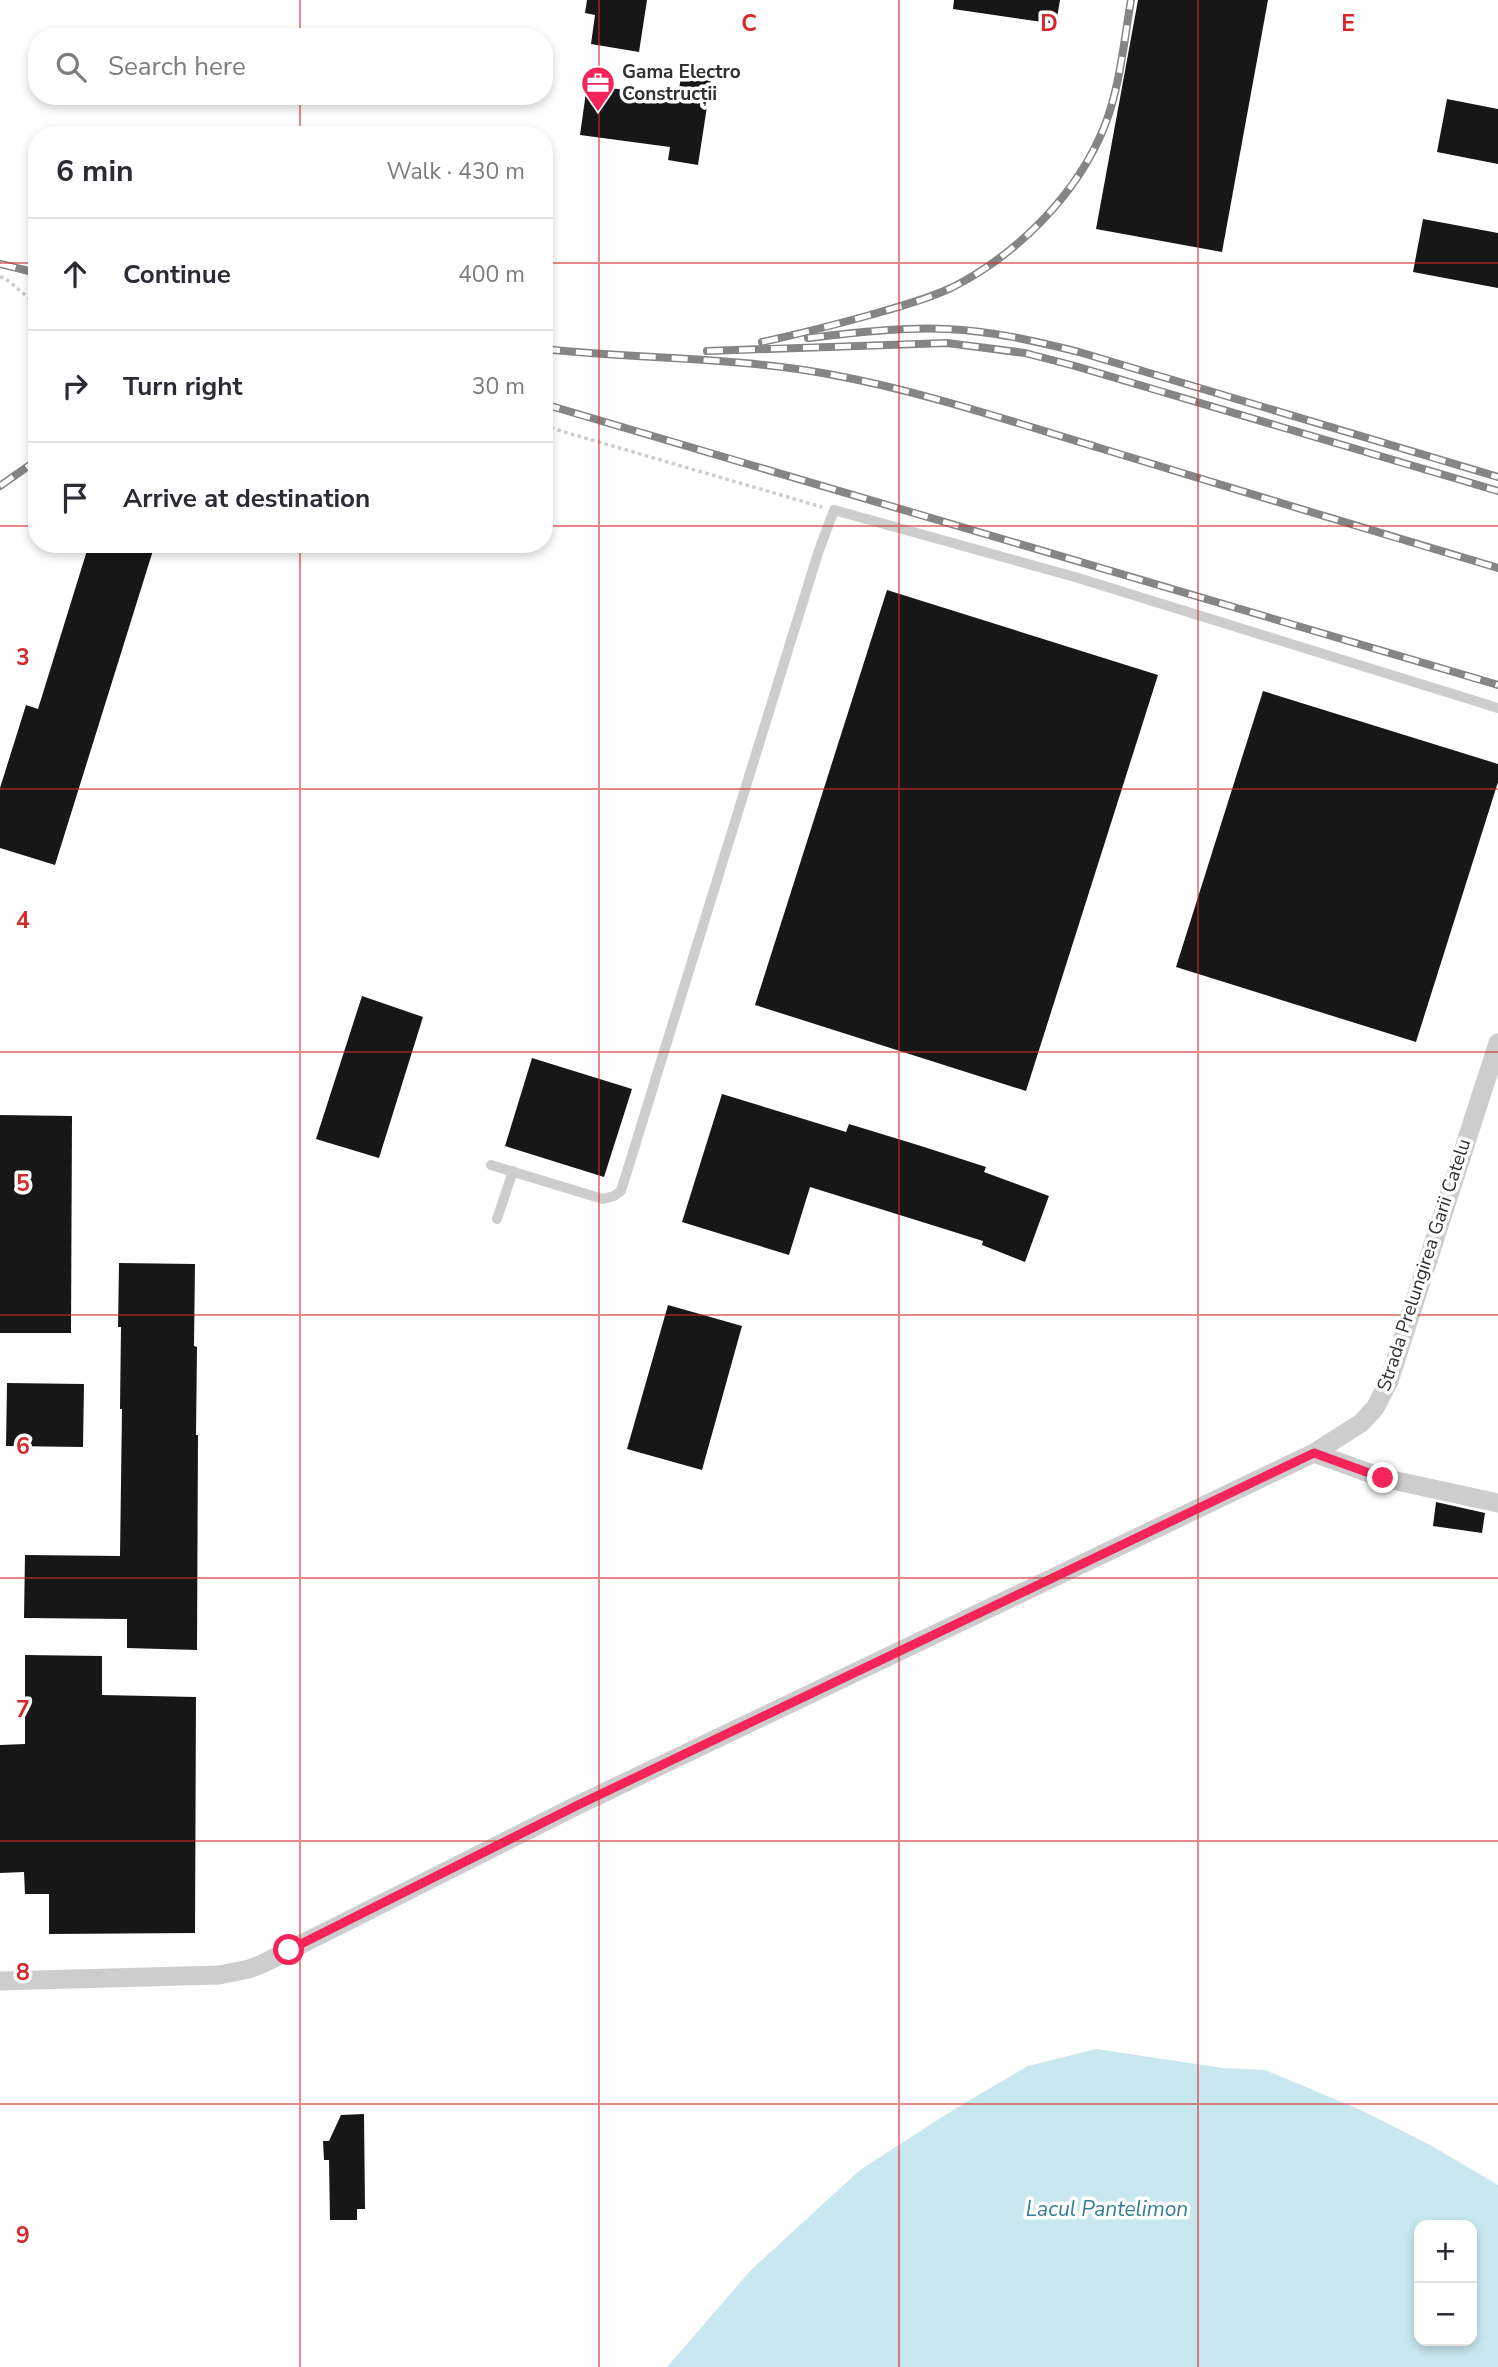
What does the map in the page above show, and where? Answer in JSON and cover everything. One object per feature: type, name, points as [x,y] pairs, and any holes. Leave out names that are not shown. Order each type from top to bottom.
[{"type":"street","name":"Strada Prelungirea Garii Catelu","points":[[0,1981],[219,1975],[262,1964],[578,1805],[1314,1453],[1361,1423],[1375,1408],[1389,1381],[1498,1043]]},
{"type":"street","points":[[1314,1453],[1383,1478],[1498,1503]]},
{"type":"lane","points":[[491,1165],[603,1199],[621,1191],[814,566],[834,510],[1075,577],[1498,708]]},
{"type":"lane","points":[[497,1219],[513,1171]]},
{"type":"path","points":[[0,277],[5,278],[28,297]]},
{"type":"path","points":[[553,429],[834,510]]},
{"type":"water","name":"Lacul Pantelimon","points":[[1096,2049],[1223,2068],[1265,2070],[1363,2111],[1432,2146],[1498,2185],[1498,2367],[667,2367],[751,2270],[860,2170],[1028,2066]]},
{"type":"building","points":[[587,0],[647,0],[639,52],[591,44],[595,15],[585,13]]},
{"type":"building","points":[[954,0],[1060,0],[1056,24],[953,9]]},
{"type":"building","points":[[1138,0],[1268,0],[1222,252],[1096,229]]},
{"type":"building","points":[[682,69],[712,74],[698,165],[668,160],[670,147],[580,135],[587,85],[678,97]]},
{"type":"building","points":[[1447,99],[1498,109],[1498,164],[1437,152]]},
{"type":"building","points":[[1423,219],[1498,233],[1498,288],[1413,272]]},
{"type":"building","points":[[86,553],[152,553],[55,865],[0,848],[0,788],[26,705],[38,709]]},
{"type":"building","points":[[887,590],[1158,675],[1026,1091],[755,1005]]},
{"type":"building","points":[[1263,691],[1498,764],[1498,782],[1416,1042],[1176,967]]},
{"type":"building","points":[[362,996],[423,1017],[379,1158],[316,1139]]},
{"type":"building","points":[[532,1058],[632,1089],[604,1177],[505,1146]]},
{"type":"building","points":[[722,1094],[846,1132],[849,1124],[921,1146],[986,1167],[984,1172],[1049,1196],[1025,1262],[982,1245],[983,1241],[810,1187],[789,1255],[682,1222]]},
{"type":"building","points":[[0,1115],[72,1116],[71,1333],[0,1333]]},
{"type":"building","points":[[119,1263],[195,1264],[194,1346],[197,1347],[198,1435],[197,1650],[127,1648],[127,1619],[24,1618],[25,1555],[120,1556],[122,1409],[121,1327],[118,1327]]},
{"type":"building","points":[[668,1305],[742,1326],[702,1470],[627,1449]]},
{"type":"building","points":[[7,1383],[84,1384],[83,1447],[6,1446]]},
{"type":"building","points":[[1436,1502],[1485,1513],[1482,1533],[1433,1526]]},
{"type":"building","points":[[25,1655],[102,1656],[102,1695],[196,1697],[195,1933],[49,1934],[49,1894],[25,1894],[24,1872],[0,1873],[0,1745],[25,1744]]},
{"type":"building","points":[[364,2114],[365,2209],[357,2209],[357,2220],[330,2220],[329,2160],[324,2160],[323,2141],[329,2141],[341,2115]]},
{"type":"railway","points":[[762,342],[870,315],[941,292],[975,274],[1022,240],[1043,220],[1079,175],[1105,125],[1118,79],[1131,0]]},
{"type":"railway","points":[[0,264],[28,271]]},
{"type":"railway","points":[[808,338],[878,331],[947,329],[1030,340],[1079,352],[1498,477]]},
{"type":"railway","points":[[707,351],[947,343],[1025,353],[1498,491]]},
{"type":"railway","points":[[553,350],[793,368],[898,389],[1498,568]]},
{"type":"railway","points":[[553,407],[1498,685]]},
{"type":"railway","points":[[0,486],[28,466]]},
{"type":"place","name":"Gama Electro Construcții","points":[[598,113]]},
{"type":"route","points":[[289,1950],[578,1805],[1314,1453],[1383,1478]]}]
